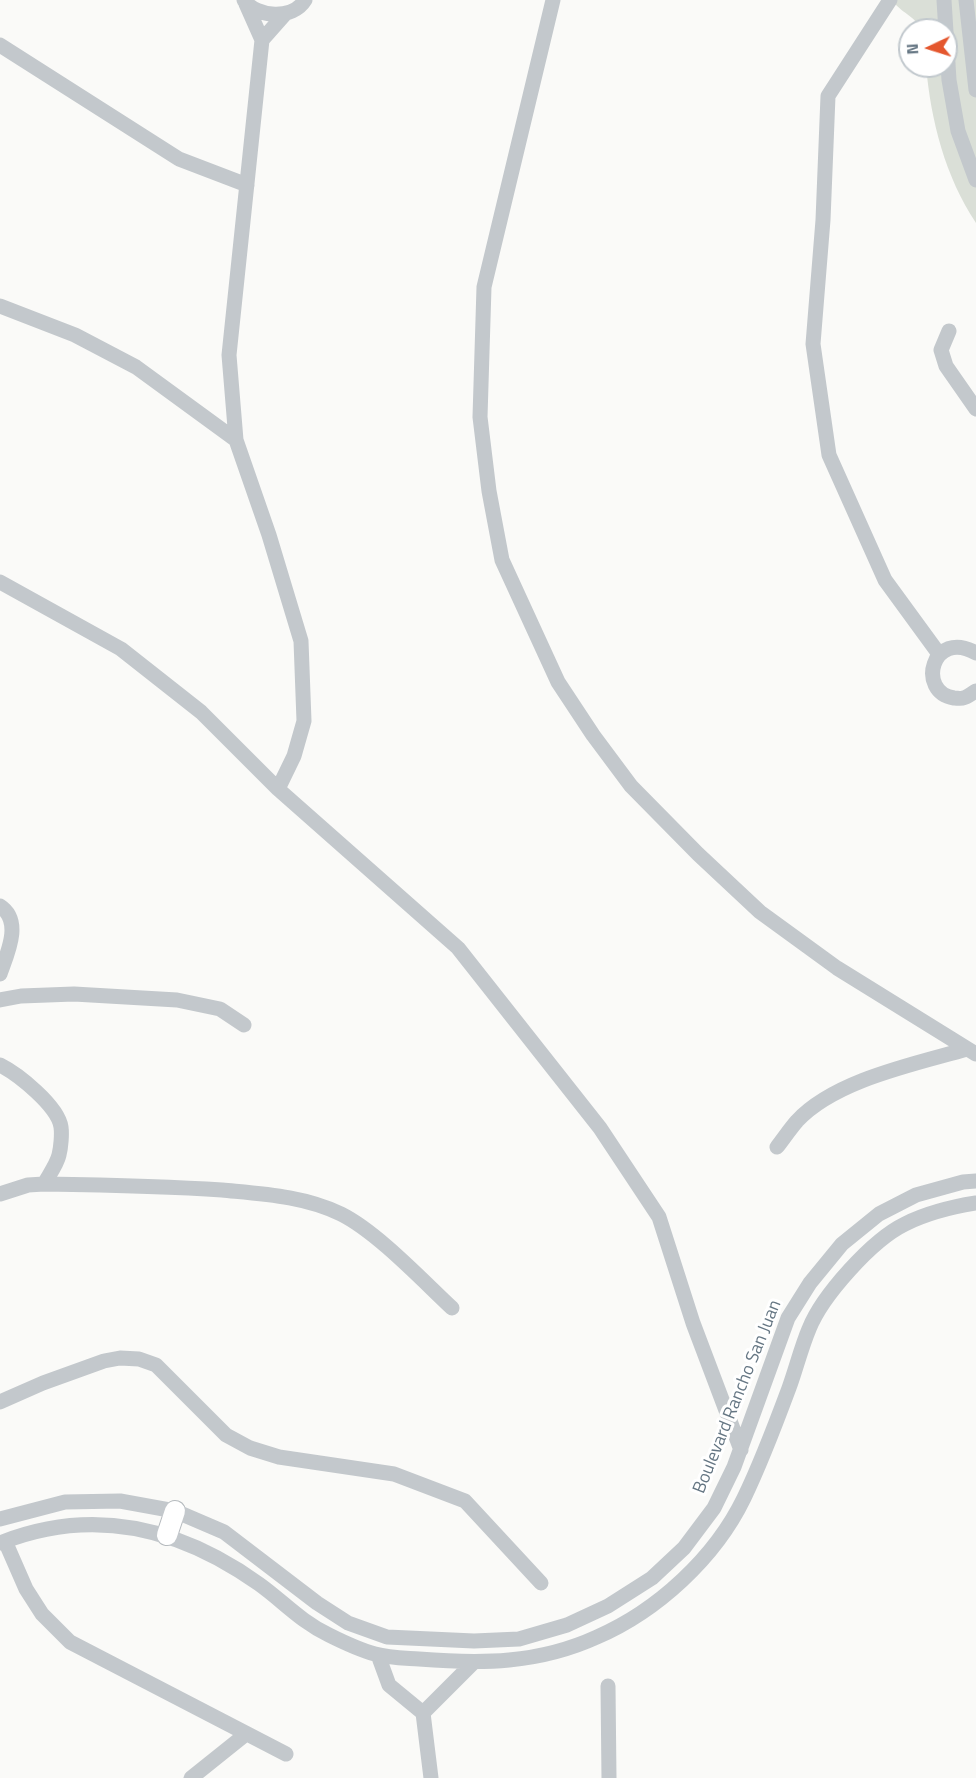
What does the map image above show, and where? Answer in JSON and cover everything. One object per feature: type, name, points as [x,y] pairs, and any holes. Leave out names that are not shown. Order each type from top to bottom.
[{"type":"main road","points":[[167,1535],[175,1511]]},
{"type":"street","points":[[262,40],[285,14],[303,4],[305,0]]},
{"type":"street","points":[[553,0],[484,287],[480,417],[489,491],[502,560],[558,682],[593,735],[631,786],[698,854],[760,912],[837,968],[971,1051]]},
{"type":"street","points":[[890,0],[828,96],[823,220],[813,344],[829,455],[885,580],[939,654]]},
{"type":"street","points":[[944,0],[949,80],[958,131],[976,180]]},
{"type":"street","points":[[966,0],[976,90]]},
{"type":"street","points":[[245,2],[265,13],[285,14]]},
{"type":"street","points":[[245,2],[262,40],[229,355],[236,440],[269,535],[301,641],[304,721],[294,756],[278,789]]},
{"type":"street","points":[[0,45],[179,159],[247,185]]},
{"type":"street","points":[[0,306],[75,335],[136,367],[236,440]]},
{"type":"street","points":[[950,331],[941,350],[946,366],[976,409]]},
{"type":"street","points":[[0,582],[122,649],[201,712],[278,789],[458,948],[600,1128],[659,1218],[693,1323],[741,1450]]},
{"type":"street","points":[[976,653],[965,646],[951,647],[939,654],[932,669],[934,685],[946,696],[962,699],[976,692]]},
{"type":"street","points":[[0,906],[4,908],[12,921],[12,938],[0,974]]},
{"type":"street","points":[[0,1000],[21,996],[74,994],[177,1000],[220,1009],[244,1025]]},
{"type":"street","points":[[777,1147],[798,1119],[835,1092],[883,1072],[971,1051]]},
{"type":"street","points":[[0,1065],[43,1098],[61,1125],[59,1156],[44,1184]]},
{"type":"street","name":"Boulevard Rancho San Juan","points":[[0,1519],[65,1502],[120,1500],[175,1511],[224,1532],[316,1603],[348,1623],[387,1637],[474,1641],[519,1639],[567,1625],[608,1606],[651,1578],[684,1548],[714,1508],[741,1450],[788,1318],[810,1283],[842,1244],[879,1214],[916,1195],[963,1182],[976,1181]]},
{"type":"street","points":[[0,1194],[28,1185],[44,1184],[171,1186],[300,1199],[343,1215],[372,1235],[452,1308]]},
{"type":"street","points":[[286,1754],[70,1642],[42,1614],[26,1589],[3,1542],[53,1527],[120,1524],[167,1535],[206,1550],[260,1584],[298,1617],[329,1635],[378,1655],[473,1663],[527,1658],[573,1647],[599,1637],[636,1615],[678,1585],[714,1547],[744,1500],[789,1389],[810,1326],[837,1285],[872,1248],[902,1225],[947,1207],[976,1203]]},
{"type":"street","points":[[0,1402],[44,1383],[104,1362],[120,1358],[139,1359],[156,1365],[226,1434],[250,1448],[279,1457],[394,1474],[465,1502],[541,1583]]},
{"type":"street","points":[[378,1655],[389,1685],[423,1713],[431,1778]]},
{"type":"street","points":[[423,1713],[473,1663]]},
{"type":"street","points":[[608,1686],[609,1778]]},
{"type":"street","points":[[191,1778],[246,1734]]},
{"type":"shaded area","points":[[892,0],[976,0],[976,223],[956,186],[941,148],[927,78],[958,78],[958,18],[912,18]]}]
